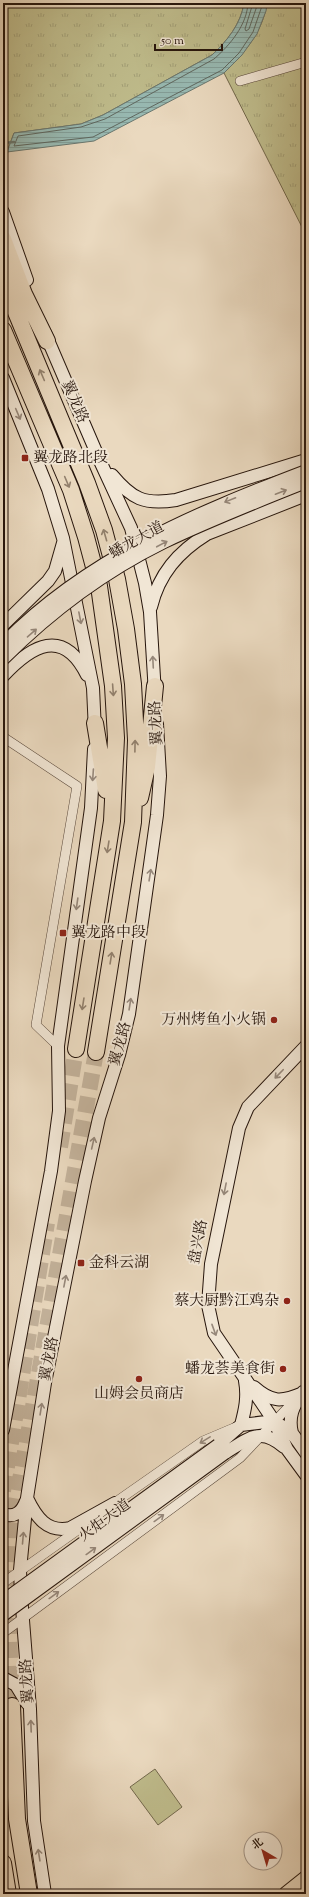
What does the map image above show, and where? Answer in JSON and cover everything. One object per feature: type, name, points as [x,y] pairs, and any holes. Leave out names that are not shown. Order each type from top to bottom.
[{"type":"highway","points":[[3,239],[22,296],[47,341]]},
{"type":"highway","name":"翼龙路","points":[[3,281],[22,296],[104,530],[117,578],[126,629],[133,684],[136,740],[133,822],[96,1052]]},
{"type":"highway","points":[[3,330],[71,490],[86,537],[99,586],[113,686],[116,738],[112,821],[76,1050]]},
{"type":"highway","points":[[133,822],[146,780],[155,686]]},
{"type":"highway","points":[[95,723],[112,821]]},
{"type":"highway","name":"翼龙路","points":[[12,1706],[17,1819],[29,1894]]},
{"type":"highway","points":[[3,1863],[8,1894]]},
{"type":"main road","name":"翼龙路","points":[[3,212],[22,296]]},
{"type":"main road","name":"翼龙路","points":[[45,1894],[34,1821],[30,1710],[20,1570],[27,1498],[45,1383],[85,1181],[99,1118],[129,1014],[157,816],[160,776],[150,612],[146,583],[131,528],[47,341]]},
{"type":"main road","points":[[3,378],[48,489],[64,538],[93,688],[95,723],[91,808],[58,1046],[59,1111],[52,1171],[3,1430]]},
{"type":"main road","points":[[100,460],[130,494],[141,500],[163,502],[176,500],[306,460]]},
{"type":"main road","name":"蟠龙大道","points":[[3,644],[49,604],[120,553],[156,534],[228,501],[306,471]]},
{"type":"main road","name":"蟠龙大道","points":[[3,659],[55,613],[126,564],[163,543],[233,511],[306,482]]},
{"type":"main road","points":[[150,612],[154,594],[160,580],[179,554],[193,543],[206,534],[306,495]]},
{"type":"main road","points":[[3,625],[52,576],[59,560],[64,538]]},
{"type":"main road","points":[[3,676],[29,653],[49,645],[59,645],[76,656],[93,688]]},
{"type":"main road","name":"盘兴路","points":[[287,1449],[274,1421],[214,1333],[208,1305],[211,1264],[239,1128],[248,1107],[306,1046]]},
{"type":"main road","points":[[244,1378],[262,1394],[270,1398],[288,1399],[304,1392]]},
{"type":"main road","points":[[222,1449],[241,1425],[247,1392],[244,1378]]},
{"type":"main road","points":[[292,1433],[290,1416],[292,1409],[304,1392]]},
{"type":"main road","points":[[241,1425],[274,1421],[292,1433],[306,1453]]},
{"type":"main road","points":[[222,1449],[252,1436],[262,1435],[275,1438],[287,1449],[306,1475]]},
{"type":"main road","name":"火炬大道","points":[[3,1601],[222,1449]]},
{"type":"main road","name":"火炬大道","points":[[3,1615],[222,1449]]},
{"type":"main road","points":[[27,1498],[41,1520],[47,1526],[62,1530],[70,1528],[114,1503]]},
{"type":"main road","points":[[3,1514],[17,1514],[24,1507],[27,1498]]},
{"type":"main road","points":[[3,1678],[16,1685],[30,1710]]},
{"type":"main road","points":[[286,1894],[306,1878]]},
{"type":"street","points":[[240,81],[306,62]]},
{"type":"street","points":[[3,737],[77,786],[36,1025],[58,1046]]},
{"type":"street","points":[[3,1634],[240,1458],[274,1421],[304,1392]]},
{"type":"street","points":[[3,1583],[203,1441],[241,1425]]},
{"type":"green space","points":[[3,3],[244,3],[237,25],[223,44],[212,55],[103,115],[81,124],[14,133],[3,162]]},
{"type":"green space","points":[[267,3],[306,3],[306,235],[224,73],[239,58],[257,33],[265,14]]},
{"type":"green space","points":[[155,1769],[182,1807],[158,1825],[130,1787]]},
{"type":"water","points":[[244,3],[267,3],[266,11],[257,34],[242,55],[224,73],[94,141],[7,152],[14,133],[81,124],[103,115],[212,55],[223,44],[237,25]]},
{"type":"waterway","points":[[3,143],[14,142]]},
{"type":"tunnel","points":[[60,1147],[76,1049]]},
{"type":"tunnel","points":[[12,1706],[8,1606],[12,1525],[96,1052]]},
{"type":"tunnel","points":[[3,1491],[47,1223]]},
{"type":"place","name":"翼龙路北段","points":[[25,458]]},
{"type":"place","name":"翼龙路中段","points":[[63,933]]},
{"type":"place","name":"万州烤鱼小火锅","points":[[274,1020]]},
{"type":"place","name":"金科云湖","points":[[81,1263]]},
{"type":"place","name":"蔡大厨黔江鸡杂","points":[[287,1301]]},
{"type":"place","name":"蟠龙荟美食街","points":[[283,1369]]},
{"type":"place","name":"山姆会员商店","points":[[139,1379]]}]
